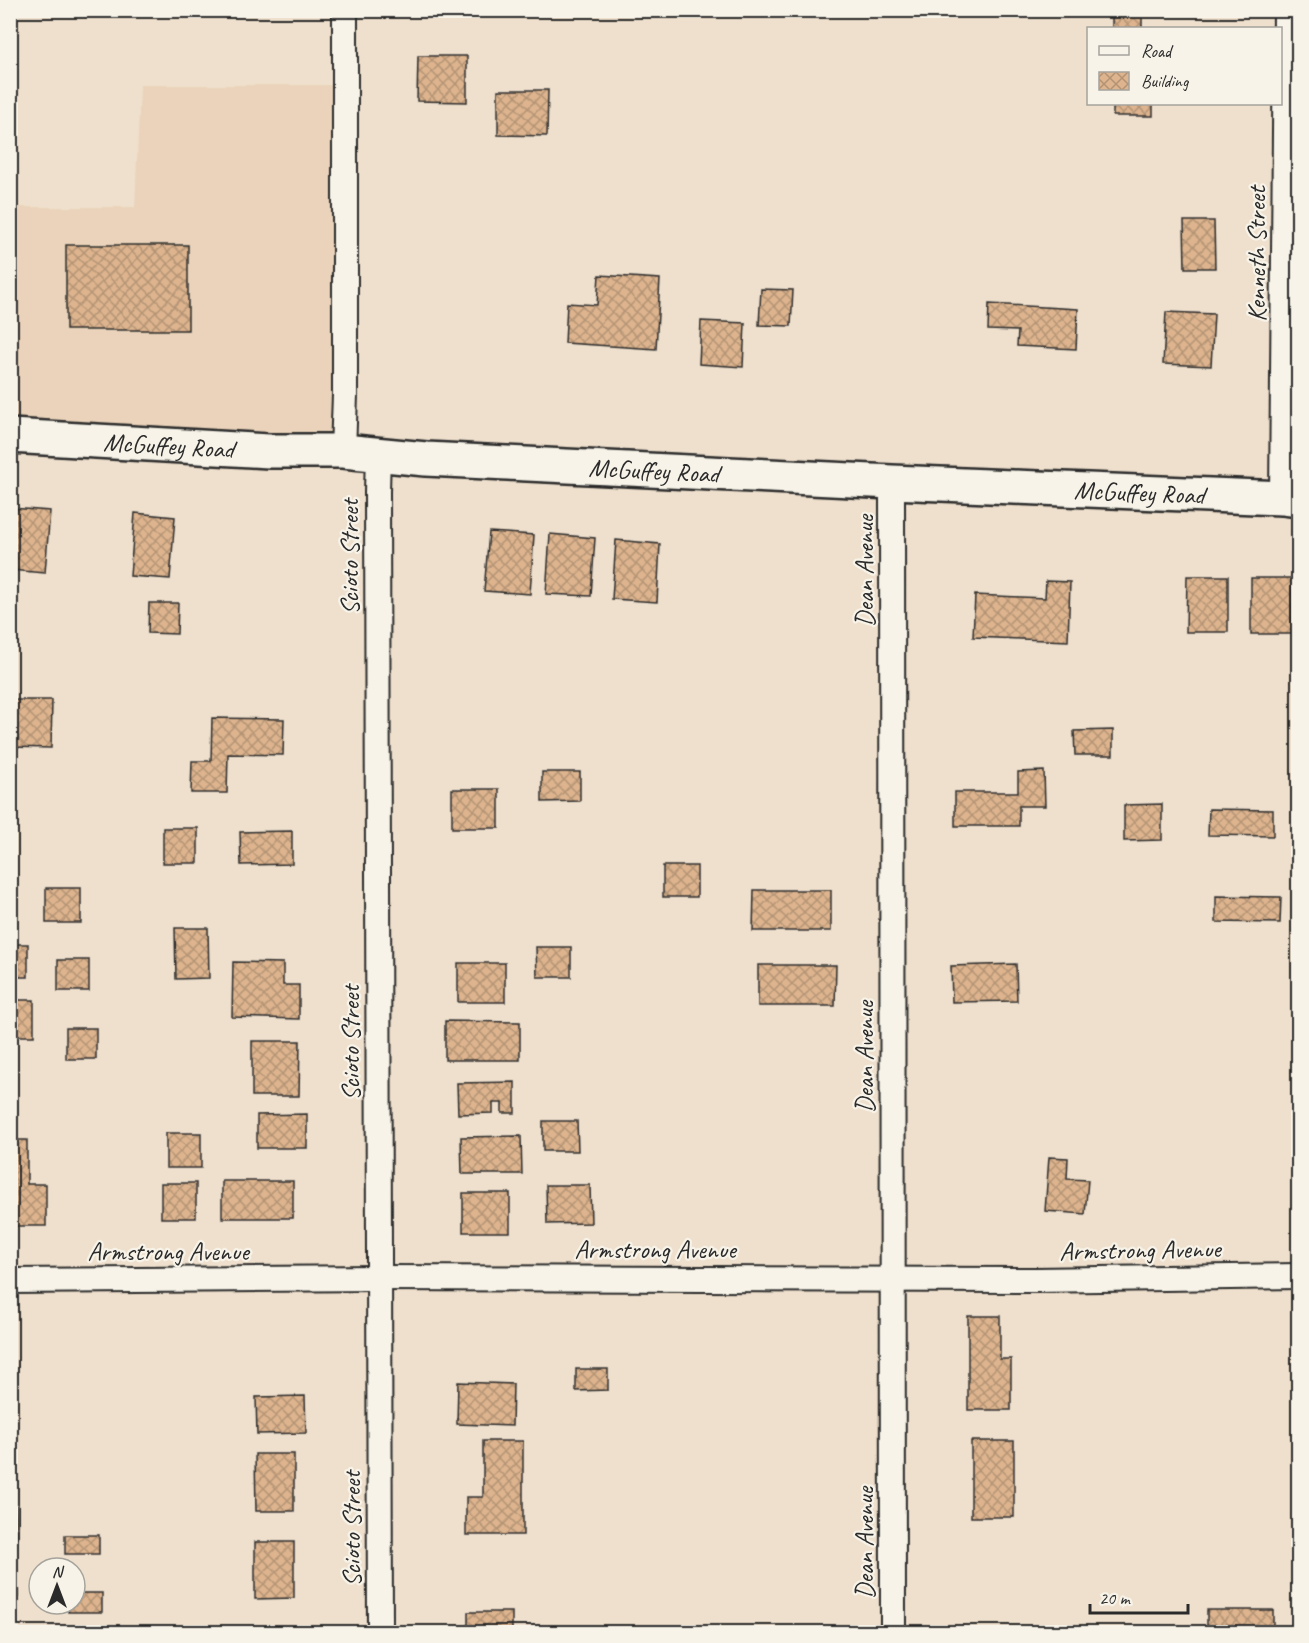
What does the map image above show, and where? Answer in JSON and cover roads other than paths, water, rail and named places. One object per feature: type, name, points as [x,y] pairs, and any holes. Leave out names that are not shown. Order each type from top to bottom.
[{"type":"street","points":[[343,451],[345,10]]},
{"type":"street","name":"Kenneth Street","points":[[1286,10],[1290,499]]},
{"type":"street","name":"McGuffey Road","points":[[10,436],[269,451],[343,451],[426,459],[892,482],[1290,499]]},
{"type":"street","name":"Scioto Street","points":[[378,453],[380,1632]]},
{"type":"street","name":"Dean Avenue","points":[[892,482],[893,1632]]},
{"type":"street","name":"Armstrong Avenue","points":[[10,1281],[380,1278],[1035,1280],[1299,1276]]}]
